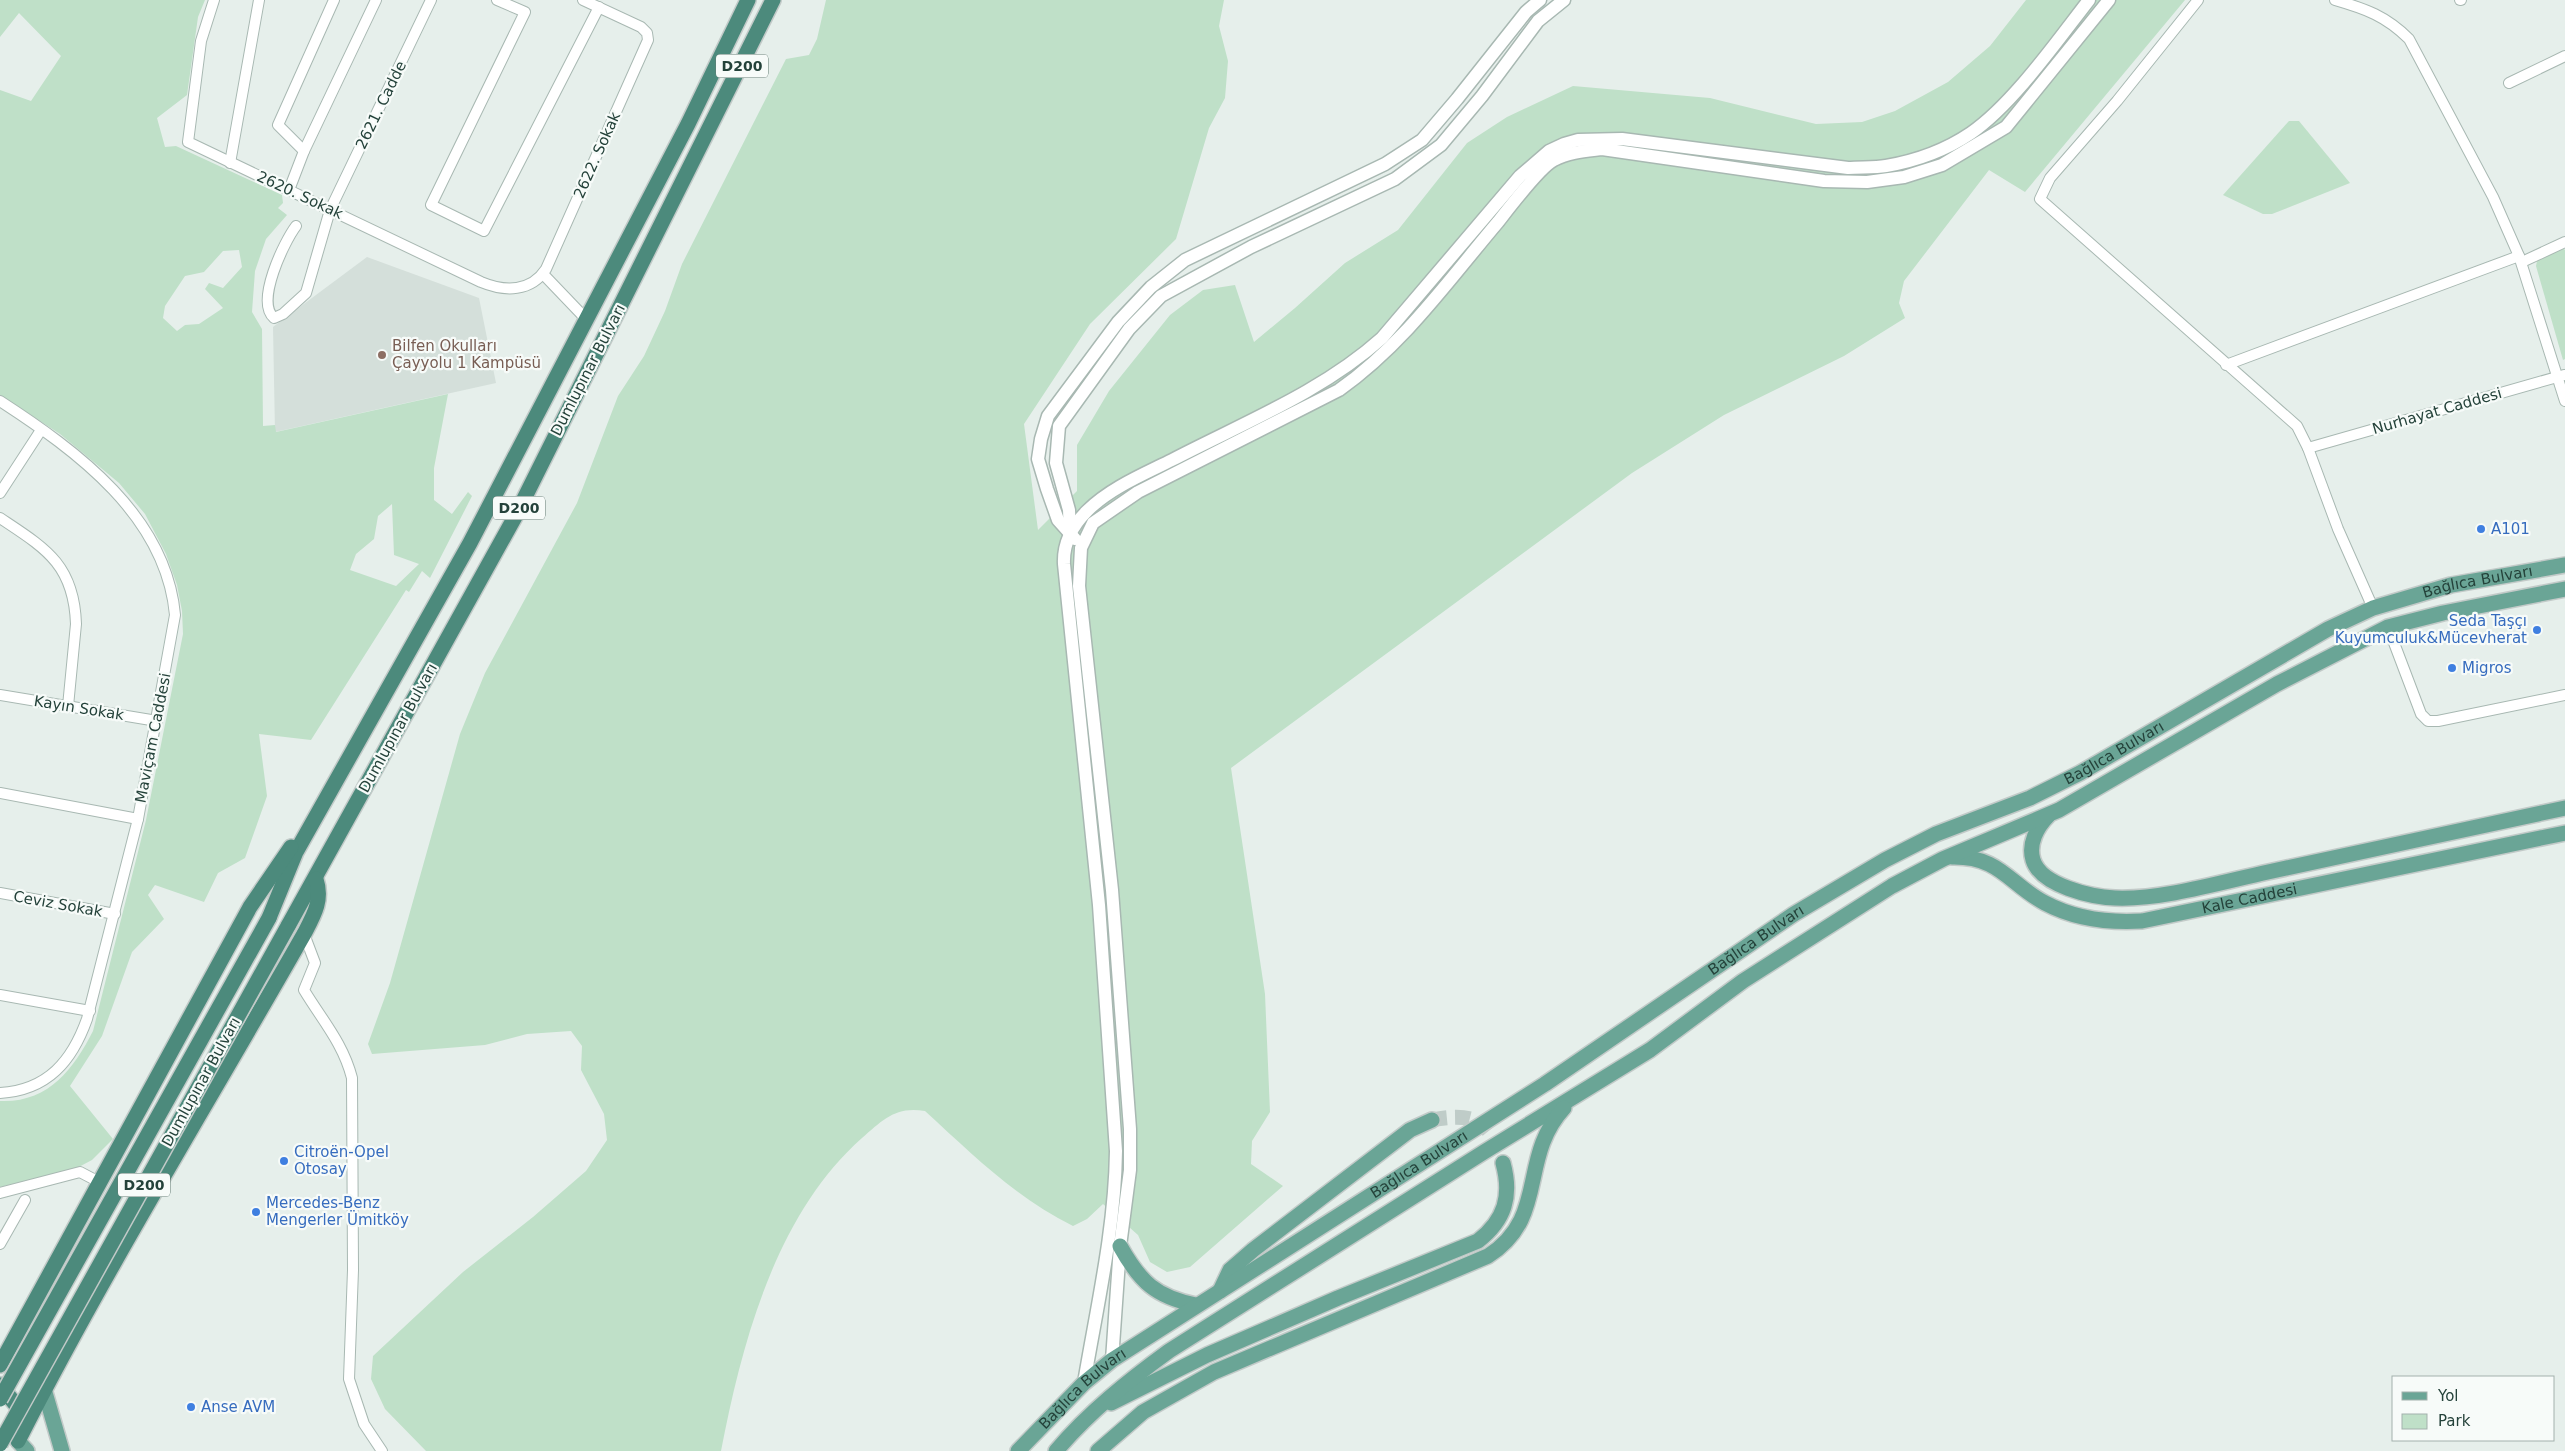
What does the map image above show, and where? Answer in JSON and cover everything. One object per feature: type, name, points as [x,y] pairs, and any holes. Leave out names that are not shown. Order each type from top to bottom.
[{"type":"highway","name":"Dumlupınar Bulvarı","points":[[0,1400],[269,918],[296,852],[326,796],[470,544],[688,124],[748,0]]},
{"type":"highway","name":"Dumlupınar Bulvarı","points":[[0,1444],[316,879],[516,515],[773,0]]},
{"type":"highway","points":[[0,1365],[250,907],[326,796]]},
{"type":"highway","points":[[21,1448],[41,1396],[158,1183],[199,1118],[304,934],[318,902],[320,892],[316,879]]},
{"type":"highway","points":[[0,1385],[16,1405],[26,1406],[41,1396]]},
{"type":"highway","points":[[0,1421],[13,1431],[21,1448]]},
{"type":"main road","name":"Bağlıca Bulvarı","points":[[1018,1451],[1084,1383],[1112,1360],[1545,1084],[1762,936],[1839,887],[1936,834],[2030,798],[2080,773],[2328,629],[2373,608],[2451,585],[2565,565]]},
{"type":"main road","name":"Bağlıca Bulvarı","points":[[1056,1451],[1094,1411],[1126,1382],[1169,1351],[1650,1050],[1743,981],[1892,886],[1948,857],[2059,810],[2278,684],[2388,627],[2443,613],[2565,589]]},
{"type":"main road","name":"Kale Caddesi","points":[[2059,810],[2047,818],[2034,835],[2032,855],[2035,866],[2048,878],[2077,891],[2094,896],[2142,898],[2565,808]]},
{"type":"main road","name":"Kale Caddesi","points":[[1948,857],[1975,859],[1994,866],[2028,893],[2067,913],[2117,923],[2142,922],[2565,833]]},
{"type":"main road","points":[[1098,1451],[1142,1412],[1176,1391],[1214,1372],[1488,1256],[1499,1249],[1520,1225],[1526,1209],[1536,1158],[1545,1135],[1559,1113],[1577,1095]]},
{"type":"main road","points":[[1220,1291],[1230,1270],[1253,1250],[1410,1130],[1432,1120]]},
{"type":"main road","points":[[1094,1411],[1207,1355],[1338,1298],[1478,1242],[1493,1229],[1502,1214],[1507,1192],[1503,1163]]},
{"type":"main road","points":[[1120,1246],[1134,1270],[1152,1288],[1177,1301],[1196,1305]]},
{"type":"main road","points":[[1176,1391],[1207,1355]]},
{"type":"main road","points":[[41,1396],[62,1451]]},
{"type":"street","name":"2620. Sokak","points":[[214,0],[201,41],[188,142],[487,284],[506,288],[526,287],[543,274]]},
{"type":"street","points":[[230,162],[260,0]]},
{"type":"street","points":[[304,150],[278,125],[334,0]]},
{"type":"street","points":[[289,190],[304,150],[376,0]]},
{"type":"street","name":"2621. Cadde","points":[[296,226],[285,242],[274,270],[269,310],[274,318],[283,314],[306,293],[330,210],[431,0]]},
{"type":"street","points":[[497,0],[525,12],[431,205],[484,231],[599,7],[583,0]]},
{"type":"street","points":[[1081,548],[1058,520],[1046,490],[1038,459],[1041,439],[1048,416],[1118,322],[1151,287],[1185,260],[1384,164],[1422,140],[1526,12],[1540,0]]},
{"type":"street","points":[[1070,533],[1069,510],[1056,463],[1059,426],[1129,329],[1161,296],[1251,247],[1395,179],[1441,145],[1482,96],[1538,21],[1564,0]]},
{"type":"street","points":[[1084,1383],[1100,1298],[1116,1184],[1116,1151],[1099,906],[1064,564],[1065,542],[1070,533],[1088,510],[1126,483],[1325,381],[1357,360],[1382,338],[1520,176],[1549,151],[1578,140],[1622,139],[1848,168],[1885,166],[1916,158],[1952,144],[1970,133],[1994,114],[2089,0]]},
{"type":"street","points":[[1112,1360],[1120,1246],[1130,1170],[1130,1129],[1113,899],[1079,586],[1081,548],[1093,523],[1138,492],[1339,390],[1362,374],[1416,322],[1525,189],[1552,160],[1575,152],[1602,149],[1824,181],[1867,182],[1904,177],[1942,165],[2006,127],[2109,0]]},
{"type":"street","points":[[2198,0],[2117,101],[2050,178],[2040,199],[2142,286],[2226,365],[2297,426],[2308,448],[2338,529],[2373,608]]},
{"type":"street","points":[[2335,0],[2362,4],[2396,24],[2409,39],[2493,197],[2520,259],[2562,376],[2565,401]]},
{"type":"street","name":"2622. Sokak","points":[[543,274],[649,36],[641,27],[599,7]]},
{"type":"street","points":[[2510,83],[2565,56]]},
{"type":"street","points":[[2226,365],[2565,242]]},
{"type":"street","points":[[543,274],[587,320]]},
{"type":"street","name":"Nurhayat Caddesi","points":[[2308,448],[2562,376]]},
{"type":"street","name":"Maviçam Caddesi","points":[[0,401],[90,468],[123,501],[146,531],[163,567],[174,603],[175,615],[138,819],[90,1011],[78,1043],[60,1068],[31,1086],[0,1093]]},
{"type":"street","points":[[0,493],[41,430]]},
{"type":"street","points":[[0,518],[50,552],[61,570],[69,589],[76,624],[68,706]]},
{"type":"street","points":[[2388,627],[2421,714],[2428,721],[2438,721],[2565,695]]},
{"type":"street","name":"Kayın Sokak","points":[[0,695],[157,720]]},
{"type":"street","points":[[0,793],[138,819]]},
{"type":"street","name":"Ceviz Sokak","points":[[0,894],[115,914]]},
{"type":"street","points":[[304,934],[314,963],[304,990],[328,1024],[347,1058],[352,1078],[353,1270],[349,1379],[364,1424],[382,1451]]},
{"type":"street","points":[[0,995],[90,1011]]},
{"type":"street","points":[[0,1193],[80,1172],[100,1183]]},
{"type":"street","points":[[0,1244],[25,1200]]},
{"type":"shaded area","name":"Bilfen Okulları Çayyolu 1 Kampüsü","points":[[367,257],[479,298],[496,383],[275,432],[273,327]]},
{"type":"green space","points":[[0,0],[205,0],[198,17],[187,95],[157,118],[165,147],[176,146],[282,195],[283,203],[278,208],[287,215],[266,239],[255,271],[252,312],[262,329],[263,426],[275,425],[276,432],[448,394],[434,468],[434,500],[452,514],[468,492],[472,496],[430,578],[422,571],[409,592],[406,590],[311,740],[259,734],[267,796],[245,858],[218,873],[204,902],[155,885],[148,895],[164,919],[132,952],[102,1036],[70,1086],[113,1139],[92,1160],[73,1170],[0,1187],[0,1101],[17,1100],[32,1096],[45,1090],[57,1081],[77,1059],[93,1031],[146,820],[183,634],[182,611],[177,585],[166,554],[145,514],[119,483],[60,434],[0,395],[0,90],[31,101],[61,56],[19,13],[0,37]],"holes":[[[239,250],[242,267],[223,288],[209,283],[205,289],[223,308],[199,324],[185,325],[177,331],[163,318],[165,306],[185,276],[204,272],[223,251]],[[392,504],[394,555],[419,564],[396,586],[350,570],[356,554],[374,539],[378,516]]]},
{"type":"green space","points":[[826,0],[1224,0],[1219,26],[1228,61],[1225,98],[1209,128],[1176,239],[1090,324],[1024,424],[1038,530],[1077,491],[1077,445],[1109,391],[1170,315],[1203,290],[1235,285],[1254,342],[1345,263],[1398,230],[1467,143],[1507,117],[1573,86],[1710,98],[1816,124],[1862,122],[1895,111],[1948,82],[1990,46],[2026,0],[2185,0],[2025,192],[1989,170],[1904,281],[1899,303],[1905,318],[1844,356],[1724,415],[1632,473],[1231,768],[1265,994],[1270,1112],[1252,1141],[1251,1164],[1283,1186],[1190,1267],[1167,1272],[1150,1262],[1138,1235],[1103,1204],[1087,1219],[1073,1226],[1052,1215],[995,1174],[925,1111],[905,1111],[890,1116],[876,1125],[832,1169],[807,1204],[785,1242],[767,1282],[752,1324],[721,1451],[426,1451],[385,1409],[371,1379],[373,1356],[463,1272],[533,1217],[586,1171],[607,1140],[604,1114],[581,1070],[582,1046],[571,1031],[527,1034],[485,1045],[372,1054],[368,1044],[390,983],[460,734],[485,673],[577,503],[618,396],[644,356],[665,311],[682,264],[786,59],[809,55],[817,39]]},
{"type":"green space","points":[[2289,121],[2299,121],[2350,183],[2272,214],[2263,214],[2223,195]]},
{"type":"green space","points":[[2562,247],[2565,250],[2565,359],[2563,360],[2536,266],[2538,256]]},
{"type":"tunnel","points":[[1432,1120],[1459,1117],[1479,1122],[1493,1137],[1503,1163]]},
{"type":"place","name":"Bilfen Okulları Çayyolu 1 Kampüsü","points":[[382,355]]},
{"type":"place","name":"A101","points":[[2481,529]]},
{"type":"place","name":"Seda Taşçı Kuyumculuk&Mücevherat","points":[[2537,630]]},
{"type":"place","name":"Migros","points":[[2452,668]]},
{"type":"place","name":"Citroën-Opel Otosay","points":[[284,1161]]},
{"type":"place","name":"Mercedes-Benz Mengerler Ümitköy","points":[[256,1212]]},
{"type":"place","name":"Anse AVM","points":[[191,1407]]}]
